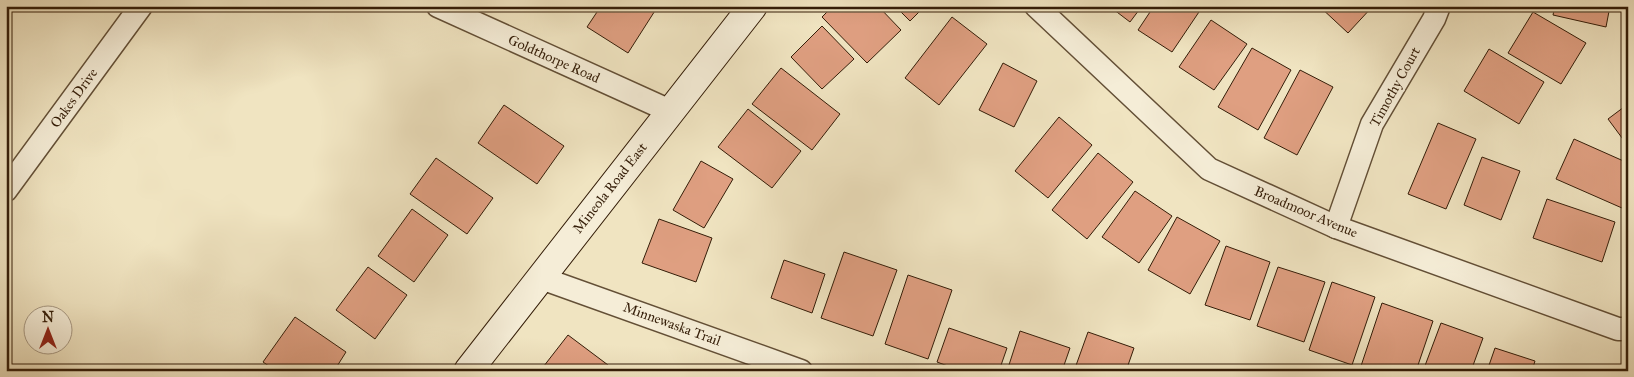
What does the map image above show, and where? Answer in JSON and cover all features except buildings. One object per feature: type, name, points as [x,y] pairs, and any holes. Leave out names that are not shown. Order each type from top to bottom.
[{"type":"street","name":"Oakes Drive","points":[[6,190],[142,6]]},
{"type":"street","name":"Goldthorpe Road","points":[[438,6],[670,111]]},
{"type":"street","name":"Mineola Road East","points":[[468,371],[753,6]]},
{"type":"street","name":"Broadmoor Avenue","points":[[1036,6],[1209,169],[1336,227],[1618,328],[1628,329]]},
{"type":"street","name":"Timothy Court","points":[[1336,227],[1372,124],[1434,19],[1439,6]]},
{"type":"street","name":"Minnewaska Trail","points":[[541,278],[802,371]]}]
